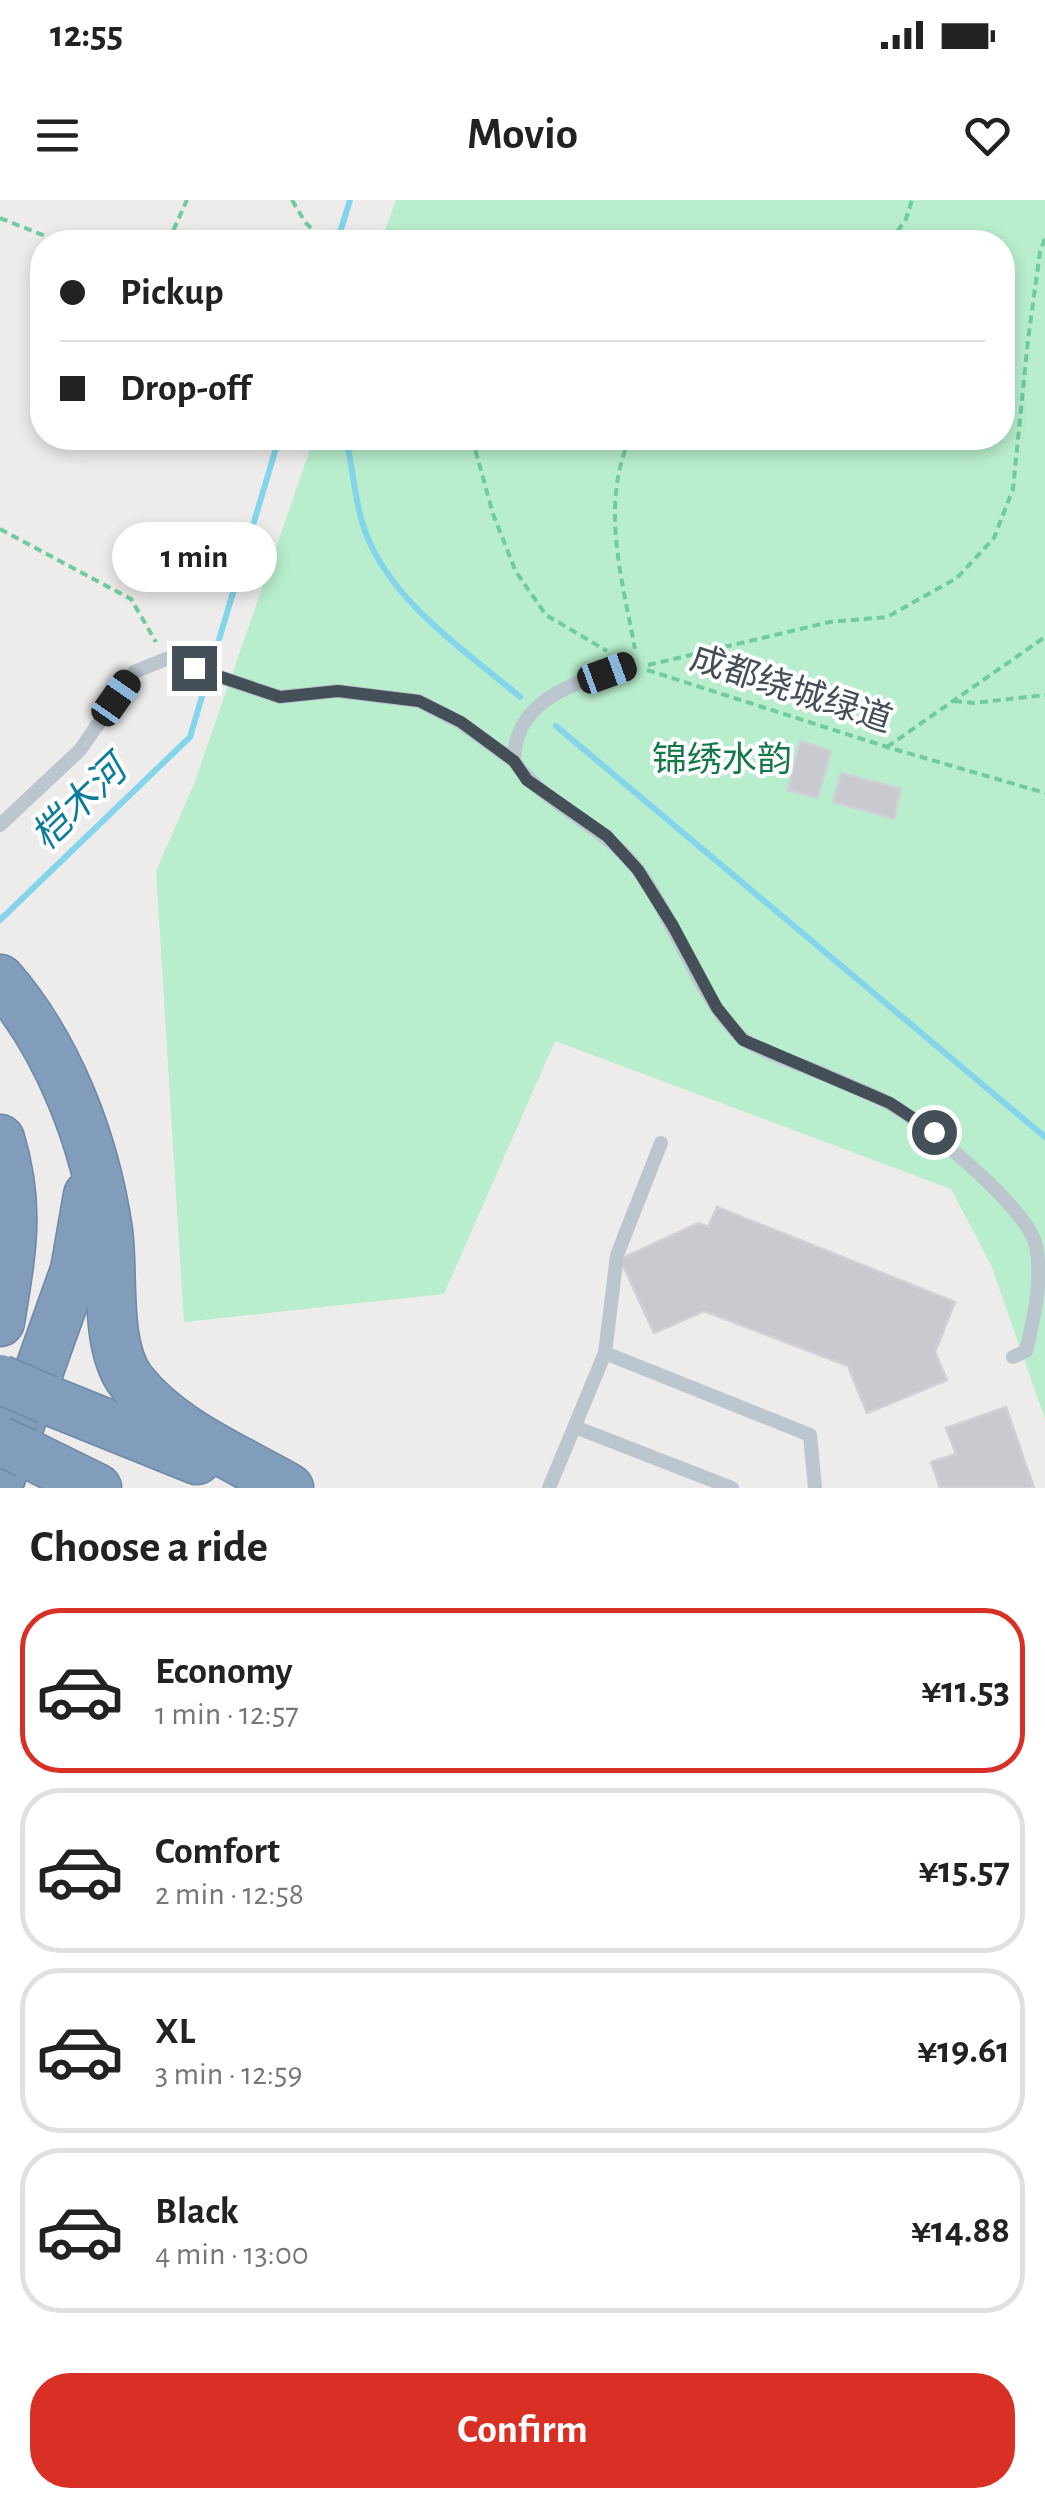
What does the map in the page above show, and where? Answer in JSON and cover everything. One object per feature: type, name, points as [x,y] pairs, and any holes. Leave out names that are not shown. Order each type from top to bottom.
[{"type":"highway","points":[[0,979],[15,996],[59,1070],[92,1167],[108,1229],[114,1335],[128,1378],[164,1416],[288,1488]]},
{"type":"highway","points":[[0,1139],[9,1168],[14,1233],[0,1322]]},
{"type":"highway","points":[[92,1167],[75,1270],[8,1472],[97,1488]]},
{"type":"highway","points":[[0,1379],[266,1488]]},
{"type":"lane","points":[[0,825],[80,750],[134,672],[166,659],[280,697],[338,691],[419,701],[461,722],[514,761],[527,780],[607,836],[638,870],[717,1008],[743,1040],[890,1103],[934,1132],[1026,1221],[1037,1255],[1034,1319],[1026,1351],[1013,1357]]},
{"type":"lane","points":[[514,761],[518,728],[541,701],[634,666]]},
{"type":"lane","points":[[549,1488],[605,1352],[617,1255],[661,1143]]},
{"type":"lane","points":[[605,1352],[810,1434],[815,1488]]},
{"type":"lane","points":[[575,1427],[732,1488]]},
{"type":"path","points":[[173,230],[187,200]]},
{"type":"path","points":[[292,200],[313,230]]},
{"type":"path","points":[[898,230],[912,200]]},
{"type":"path","points":[[0,218],[30,230]]},
{"type":"path","points":[[625,450],[613,526],[634,666],[830,622],[887,617],[957,578],[994,538],[1013,490],[1028,340],[1045,238]]},
{"type":"path","name":"成都绕城绿道","points":[[475,450],[493,514],[516,572],[546,614],[634,666],[1045,793]]},
{"type":"path","points":[[0,529],[131,599],[166,659]]},
{"type":"path","points":[[887,747],[1045,637]]},
{"type":"path","points":[[954,701],[974,703],[1045,695]]},
{"type":"green space","name":"锦绣水韵","points":[[396,200],[1045,200],[1045,1419],[991,1265],[951,1189],[555,1041],[444,1294],[184,1322],[156,871],[194,784],[310,450],[1015,450],[1015,230],[385,230]]},
{"type":"building","points":[[800,741],[831,751],[818,798],[788,790]]},
{"type":"building","points":[[841,773],[901,789],[894,819],[833,802]]},
{"type":"building","points":[[717,1207],[955,1302],[935,1352],[947,1380],[867,1413],[848,1366],[704,1311],[654,1333],[620,1259],[698,1223],[708,1227]]},
{"type":"building","points":[[1006,1407],[1034,1488],[940,1488],[931,1462],[956,1454],[946,1428]]},
{"type":"waterway","name":"桤木河","points":[[341,230],[350,200]]},
{"type":"waterway","name":"桤木河","points":[[0,920],[190,737],[275,450]]},
{"type":"waterway","points":[[348,450],[360,512],[379,561],[433,625],[520,697]]},
{"type":"waterway","points":[[556,726],[1045,1137]]},
{"type":"route","points":[[194,668],[280,697],[338,691],[419,701],[461,722],[514,761],[527,780],[607,836],[638,870],[717,1008],[743,1040],[890,1103],[934,1132]]}]
